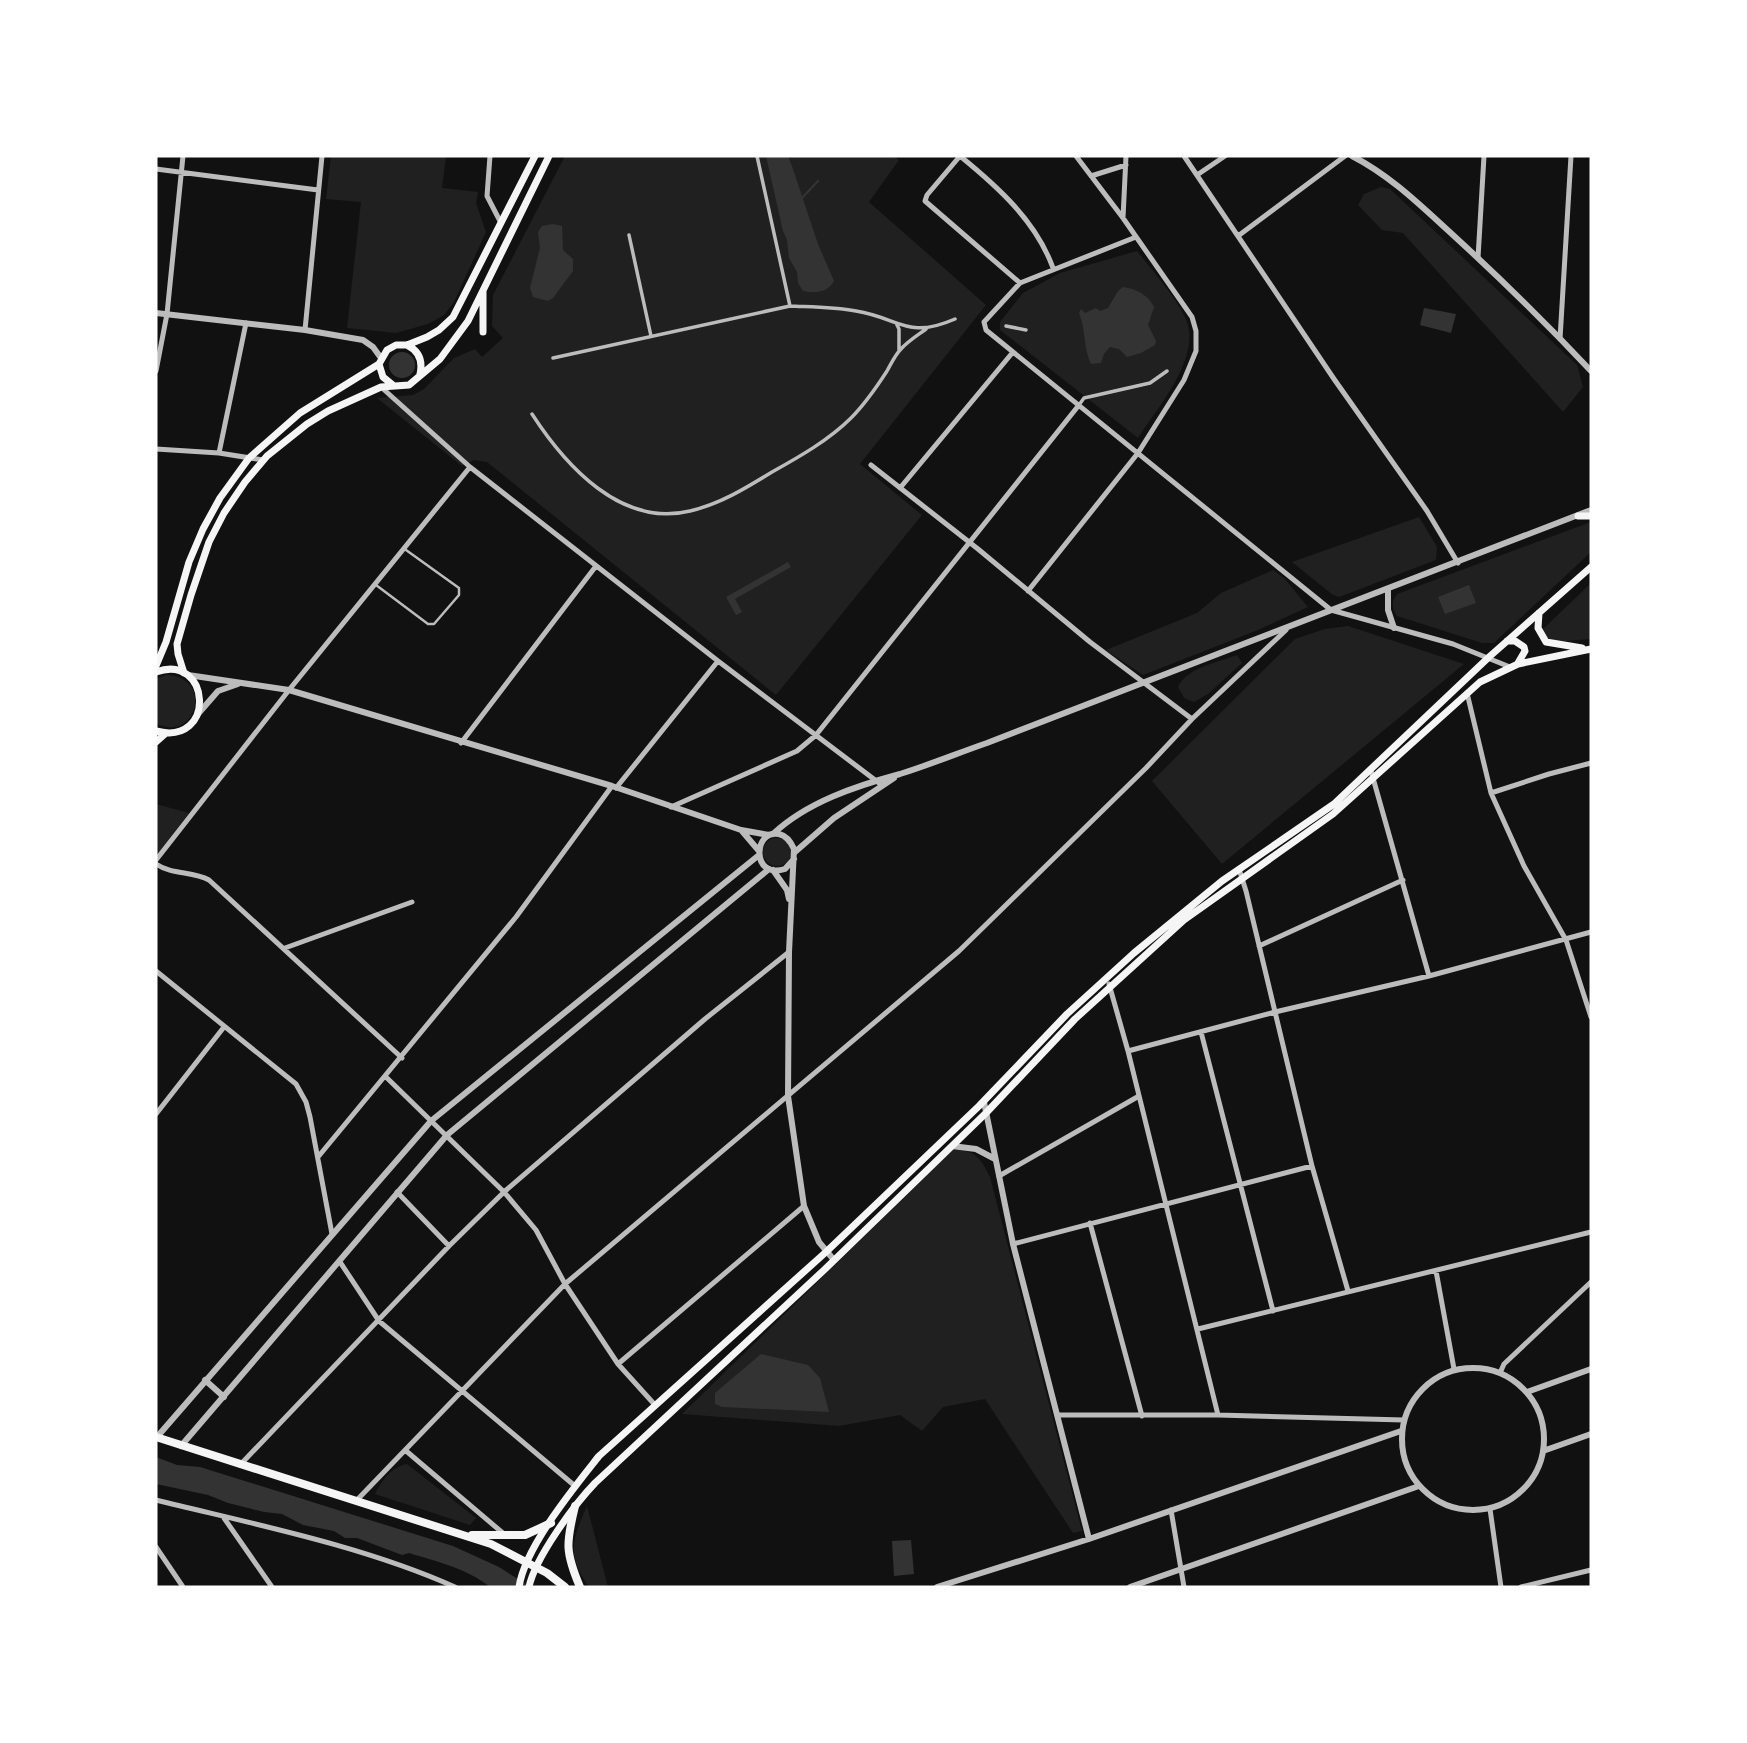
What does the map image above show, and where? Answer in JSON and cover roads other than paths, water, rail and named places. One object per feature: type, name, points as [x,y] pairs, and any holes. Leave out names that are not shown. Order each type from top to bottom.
[{"type":"main road","points":[[156,666],[166,642],[189,562],[203,529],[220,498],[249,458],[300,414],[380,361],[387,350],[396,345],[407,345],[439,330],[453,317],[535,156]]},
{"type":"main road","points":[[156,742],[166,734],[185,729],[198,714],[201,704],[200,693],[186,674],[177,644],[209,542],[224,513],[255,468],[307,424],[328,411],[381,387],[409,385],[432,366],[456,340],[468,321],[549,156]]},
{"type":"main road","points":[[483,290],[483,332]]},
{"type":"main road","points":[[407,345],[419,356],[422,366],[420,375]]},
{"type":"main road","points":[[380,361],[383,377],[394,386]]},
{"type":"main road","points":[[1578,516],[1591,516]]},
{"type":"main road","points":[[529,1585],[537,1567],[575,1506],[611,1467],[834,1260],[952,1146],[1057,1036],[1184,920],[1333,814],[1489,657],[1591,567]]},
{"type":"main road","points":[[1539,613],[1538,628],[1546,642],[1590,649]]},
{"type":"main road","points":[[1507,641],[1515,641],[1524,646],[1525,651],[1514,665]]},
{"type":"main road","points":[[519,1587],[526,1561],[598,1456],[826,1252],[984,1102],[1067,1014],[1171,922],[1239,869],[1318,817],[1373,775],[1483,680],[1514,665],[1590,649]]},
{"type":"main road","points":[[156,672],[167,669],[186,674]]},
{"type":"main road","points":[[156,731],[166,734]]},
{"type":"main road","points":[[157,1437],[491,1544],[537,1567],[565,1587]]},
{"type":"main road","points":[[575,1506],[567,1549],[580,1587]]},
{"type":"main road","points":[[461,1535],[507,1536],[532,1533],[551,1523]]},
{"type":"street","points":[[156,371],[167,314],[183,156]]},
{"type":"street","points":[[305,330],[322,156]]},
{"type":"street","points":[[490,156],[487,196],[501,223]]},
{"type":"street","points":[[757,156],[790,306]]},
{"type":"street","points":[[1020,283],[925,199],[960,156],[995,186],[1028,223],[1043,244],[1053,268]]},
{"type":"street","points":[[1028,591],[1138,453],[1184,380],[1196,351],[1196,331],[1192,317],[1076,156]]},
{"type":"street","points":[[1123,218],[1126,156]]},
{"type":"street","points":[[1184,156],[1334,379],[1427,511],[1458,563]]},
{"type":"street","points":[[1197,175],[1225,156]]},
{"type":"street","points":[[1238,236],[1345,156]]},
{"type":"street","points":[[1352,156],[1374,167],[1395,183],[1478,258],[1591,371]]},
{"type":"street","points":[[1478,258],[1484,156]]},
{"type":"street","points":[[1560,339],[1571,156]]},
{"type":"street","points":[[1091,176],[1126,165]]},
{"type":"street","points":[[156,169],[318,190]]},
{"type":"street","points":[[629,235],[650,336]]},
{"type":"street","points":[[1136,237],[1020,283],[984,322],[986,330],[1331,610],[1514,665]]},
{"type":"street","points":[[552,358],[790,306],[855,311],[926,329]]},
{"type":"street","points":[[156,313],[305,330],[363,340],[373,347],[380,361]]},
{"type":"street","points":[[532,414],[573,468],[602,492],[648,510],[688,512],[720,501],[757,482],[849,421],[870,397],[900,350],[926,329],[955,319]]},
{"type":"street","points":[[219,453],[246,323]]},
{"type":"street","points":[[896,323],[900,350]]},
{"type":"street","points":[[1006,326],[1026,330]]},
{"type":"street","points":[[900,488],[1013,352]]},
{"type":"street","points":[[671,807],[797,751],[816,735],[1084,398],[1150,383],[1167,371]]},
{"type":"street","points":[[381,387],[470,467],[718,662],[882,785]]},
{"type":"street","points":[[156,449],[219,453],[263,460]]},
{"type":"street","points":[[871,465],[1192,719]]},
{"type":"street","points":[[402,1058],[209,880],[195,874],[170,871],[156,862],[289,690],[470,467]]},
{"type":"street","points":[[157,1437],[430,1121],[759,853],[761,842],[798,814],[876,779],[900,774],[1286,630],[1331,610],[1591,510]]},
{"type":"street","points":[[461,743],[596,566]]},
{"type":"street","points":[[1388,589],[1388,610],[1394,628]]},
{"type":"street","points":[[356,1501],[565,1284],[959,951],[1146,768],[1192,719],[1286,630]]},
{"type":"street","points":[[318,1157],[516,917],[614,787],[718,662]]},
{"type":"street","points":[[186,674],[289,690],[614,787],[741,830],[787,838],[792,843],[794,855],[789,952],[788,1096],[804,1206],[811,1227],[834,1260]]},
{"type":"street","points":[[198,714],[218,691],[240,684]]},
{"type":"street","points":[[1467,693],[1491,793],[1519,856],[1566,940],[1591,1017]]},
{"type":"street","points":[[1491,793],[1590,765]]},
{"type":"street","points":[[181,1446],[447,1135],[771,870],[785,869],[803,842],[852,805],[900,774]]},
{"type":"street","points":[[1373,775],[1429,976]]},
{"type":"street","points":[[843,793],[852,805]]},
{"type":"street","points":[[741,830],[753,841],[763,865],[771,870],[788,890],[792,912]]},
{"type":"street","points":[[1239,869],[1312,1166],[1348,1291]]},
{"type":"street","points":[[1259,946],[1403,880]]},
{"type":"street","points":[[285,948],[412,902]]},
{"type":"street","points":[[1128,1051],[1275,1012],[1429,976],[1591,932]]},
{"type":"street","points":[[240,1465],[504,1192],[705,1019],[789,952]]},
{"type":"street","points":[[156,971],[296,1084],[306,1102],[332,1234]]},
{"type":"street","points":[[1106,979],[1111,987],[1128,1051],[1218,1415]]},
{"type":"street","points":[[156,1114],[224,1027]]},
{"type":"street","points":[[1201,1032],[1273,1311]]},
{"type":"street","points":[[386,1077],[504,1192],[536,1230],[565,1284],[618,1364],[655,1405]]},
{"type":"street","points":[[999,1176],[1139,1096]]},
{"type":"street","points":[[984,1102],[1013,1244],[1089,1539]]},
{"type":"street","points":[[952,1146],[976,1149],[995,1159]]},
{"type":"street","points":[[1013,1244],[1312,1166]]},
{"type":"street","points":[[397,1192],[449,1246]]},
{"type":"street","points":[[618,1364],[804,1206]]},
{"type":"street","points":[[1090,1223],[1142,1416]]},
{"type":"street","points":[[1198,1329],[1591,1232]]},
{"type":"street","points":[[340,1262],[379,1321],[575,1486]]},
{"type":"street","points":[[1436,1271],[1454,1369]]},
{"type":"street","points":[[1500,1373],[1504,1364],[1591,1282]]},
{"type":"street","points":[[1478,1367],[1500,1373],[1527,1392],[1535,1404],[1542,1423],[1541,1462],[1532,1479],[1518,1494],[1490,1509],[1465,1510],[1448,1506],[1432,1498],[1408,1470],[1402,1451],[1401,1431],[1409,1406],[1422,1388],[1454,1369],[1478,1367]]},
{"type":"street","points":[[1527,1392],[1591,1369]]},
{"type":"street","points":[[205,1380],[224,1397]]},
{"type":"street","points":[[1057,1415],[1218,1415],[1404,1420]]},
{"type":"street","points":[[937,1587],[1089,1539],[1401,1431]]},
{"type":"street","points":[[1543,1451],[1591,1434]]},
{"type":"street","points":[[405,1450],[507,1536]]},
{"type":"street","points":[[1130,1587],[1419,1486]]},
{"type":"street","points":[[156,1500],[366,1555],[429,1575],[455,1587]]},
{"type":"street","points":[[1490,1509],[1501,1587]]},
{"type":"street","points":[[1171,1510],[1184,1587]]},
{"type":"street","points":[[223,1517],[272,1587]]},
{"type":"street","points":[[156,1547],[183,1587]]},
{"type":"street","points":[[1521,1587],[1591,1570]]},
{"type":"lane","points":[[376,585],[430,625],[435,624],[458,595],[459,588],[405,550]]},
{"type":"waterway","points":[[802,198],[818,181]]}]
